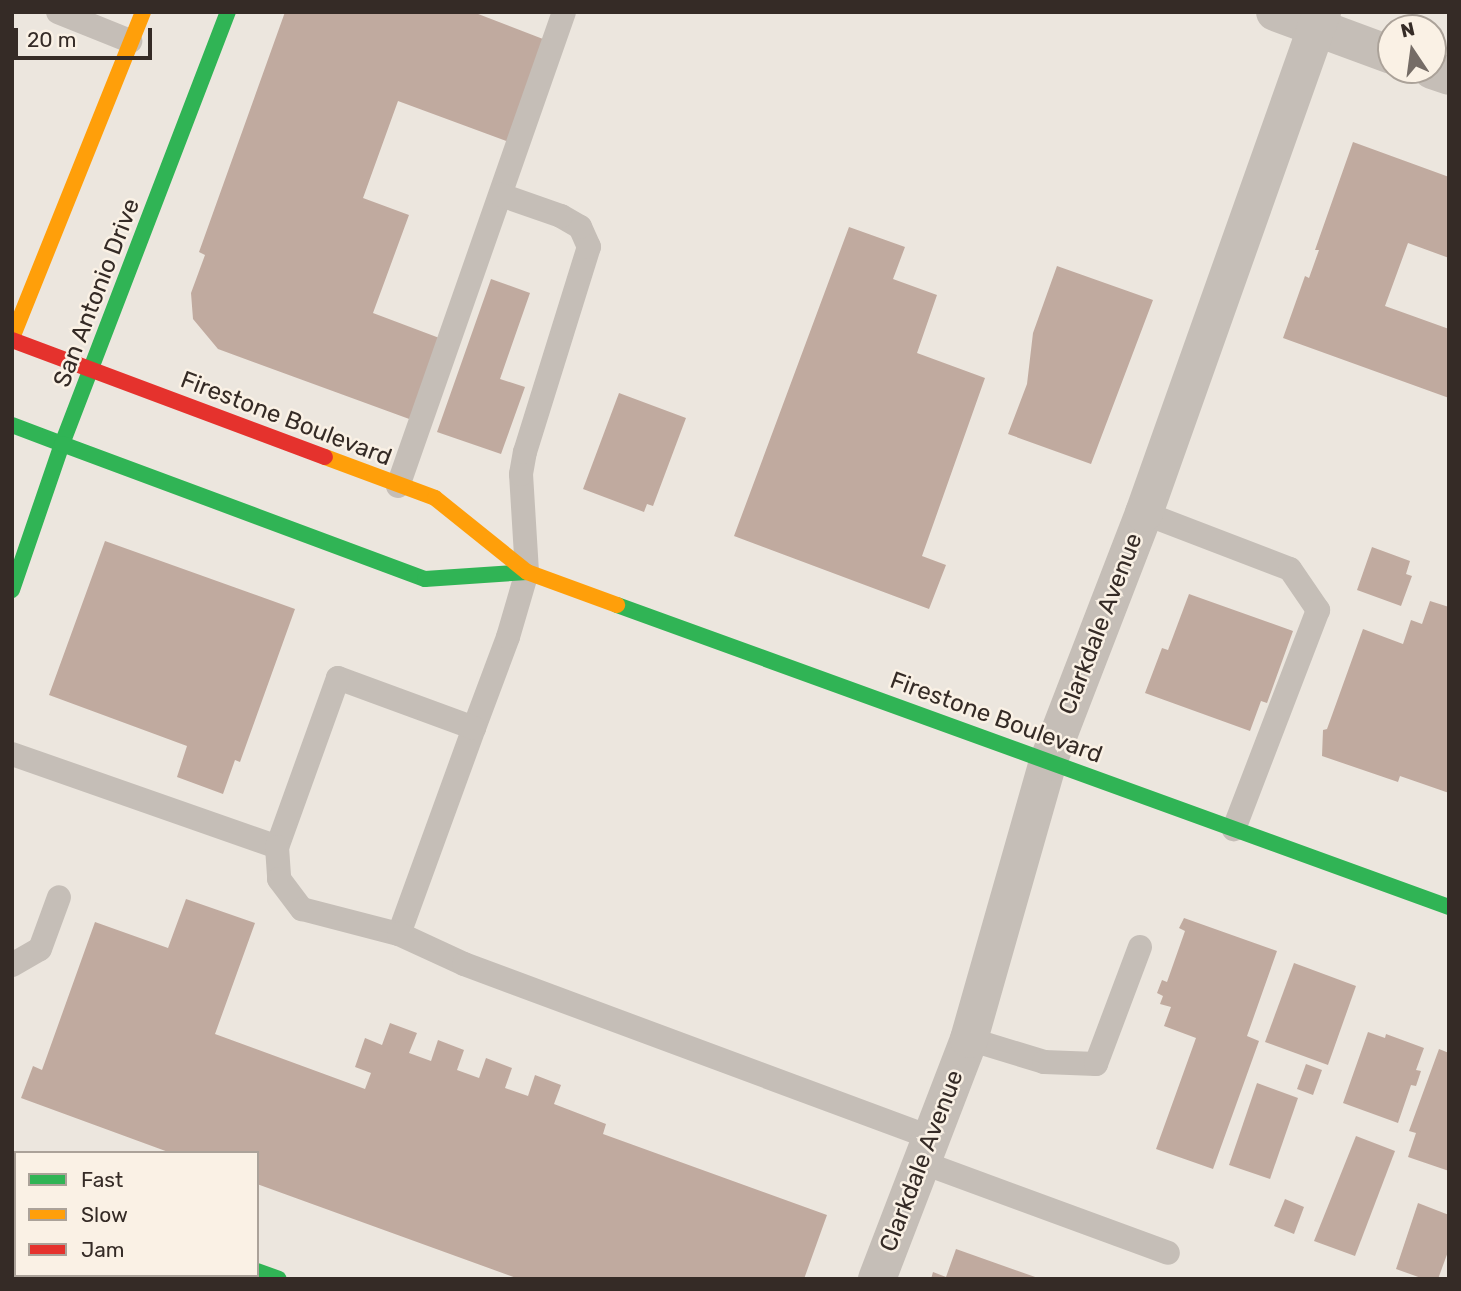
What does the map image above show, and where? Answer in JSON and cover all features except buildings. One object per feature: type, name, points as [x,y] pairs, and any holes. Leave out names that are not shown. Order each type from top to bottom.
[{"type":"street","points":[[13,339],[143,12]]},
{"type":"street","name":"San Antonio Drive","points":[[12,590],[62,444],[93,370],[228,12]]},
{"type":"street","points":[[1275,12],[1319,20],[1377,48]]},
{"type":"street","name":"Clarkdale Avenue","points":[[877,1279],[969,1039],[1048,762],[1144,513],[1319,20]]},
{"type":"street","name":"Firestone Boulevard","points":[[13,339],[435,498],[527,572],[1449,907]]},
{"type":"street","name":"Firestone Boulevard","points":[[12,425],[425,579],[527,572]]},
{"type":"street","points":[[259,1272],[279,1279]]},
{"type":"lane","points":[[58,12],[130,41]]},
{"type":"lane","points":[[398,486],[565,12]]},
{"type":"lane","points":[[400,934],[508,637],[527,572],[521,474],[525,452],[580,282],[588,242],[580,227],[561,216],[501,195]]},
{"type":"lane","points":[[1144,513],[1290,569],[1318,610],[1234,829]]},
{"type":"lane","points":[[474,728],[338,678],[277,847],[279,880],[302,909],[400,934],[464,964],[926,1150],[1168,1253]]},
{"type":"lane","points":[[12,754],[277,847]]},
{"type":"lane","points":[[12,965],[40,949],[59,897]]},
{"type":"lane","points":[[969,1039],[1044,1062],[1096,1064],[1140,947]]},
{"type":"traffic: fast","points":[[12,425],[62,444],[228,12]]},
{"type":"traffic: fast","points":[[12,590],[62,444],[425,579],[527,572]]},
{"type":"traffic: fast","points":[[617,605],[1449,907]]},
{"type":"traffic: fast","points":[[259,1272],[279,1279]]},
{"type":"traffic: slow","points":[[12,338],[143,12]]},
{"type":"traffic: slow","points":[[325,457],[435,498],[527,572],[617,605]]},
{"type":"traffic: jam","points":[[12,340],[325,457]]}]
